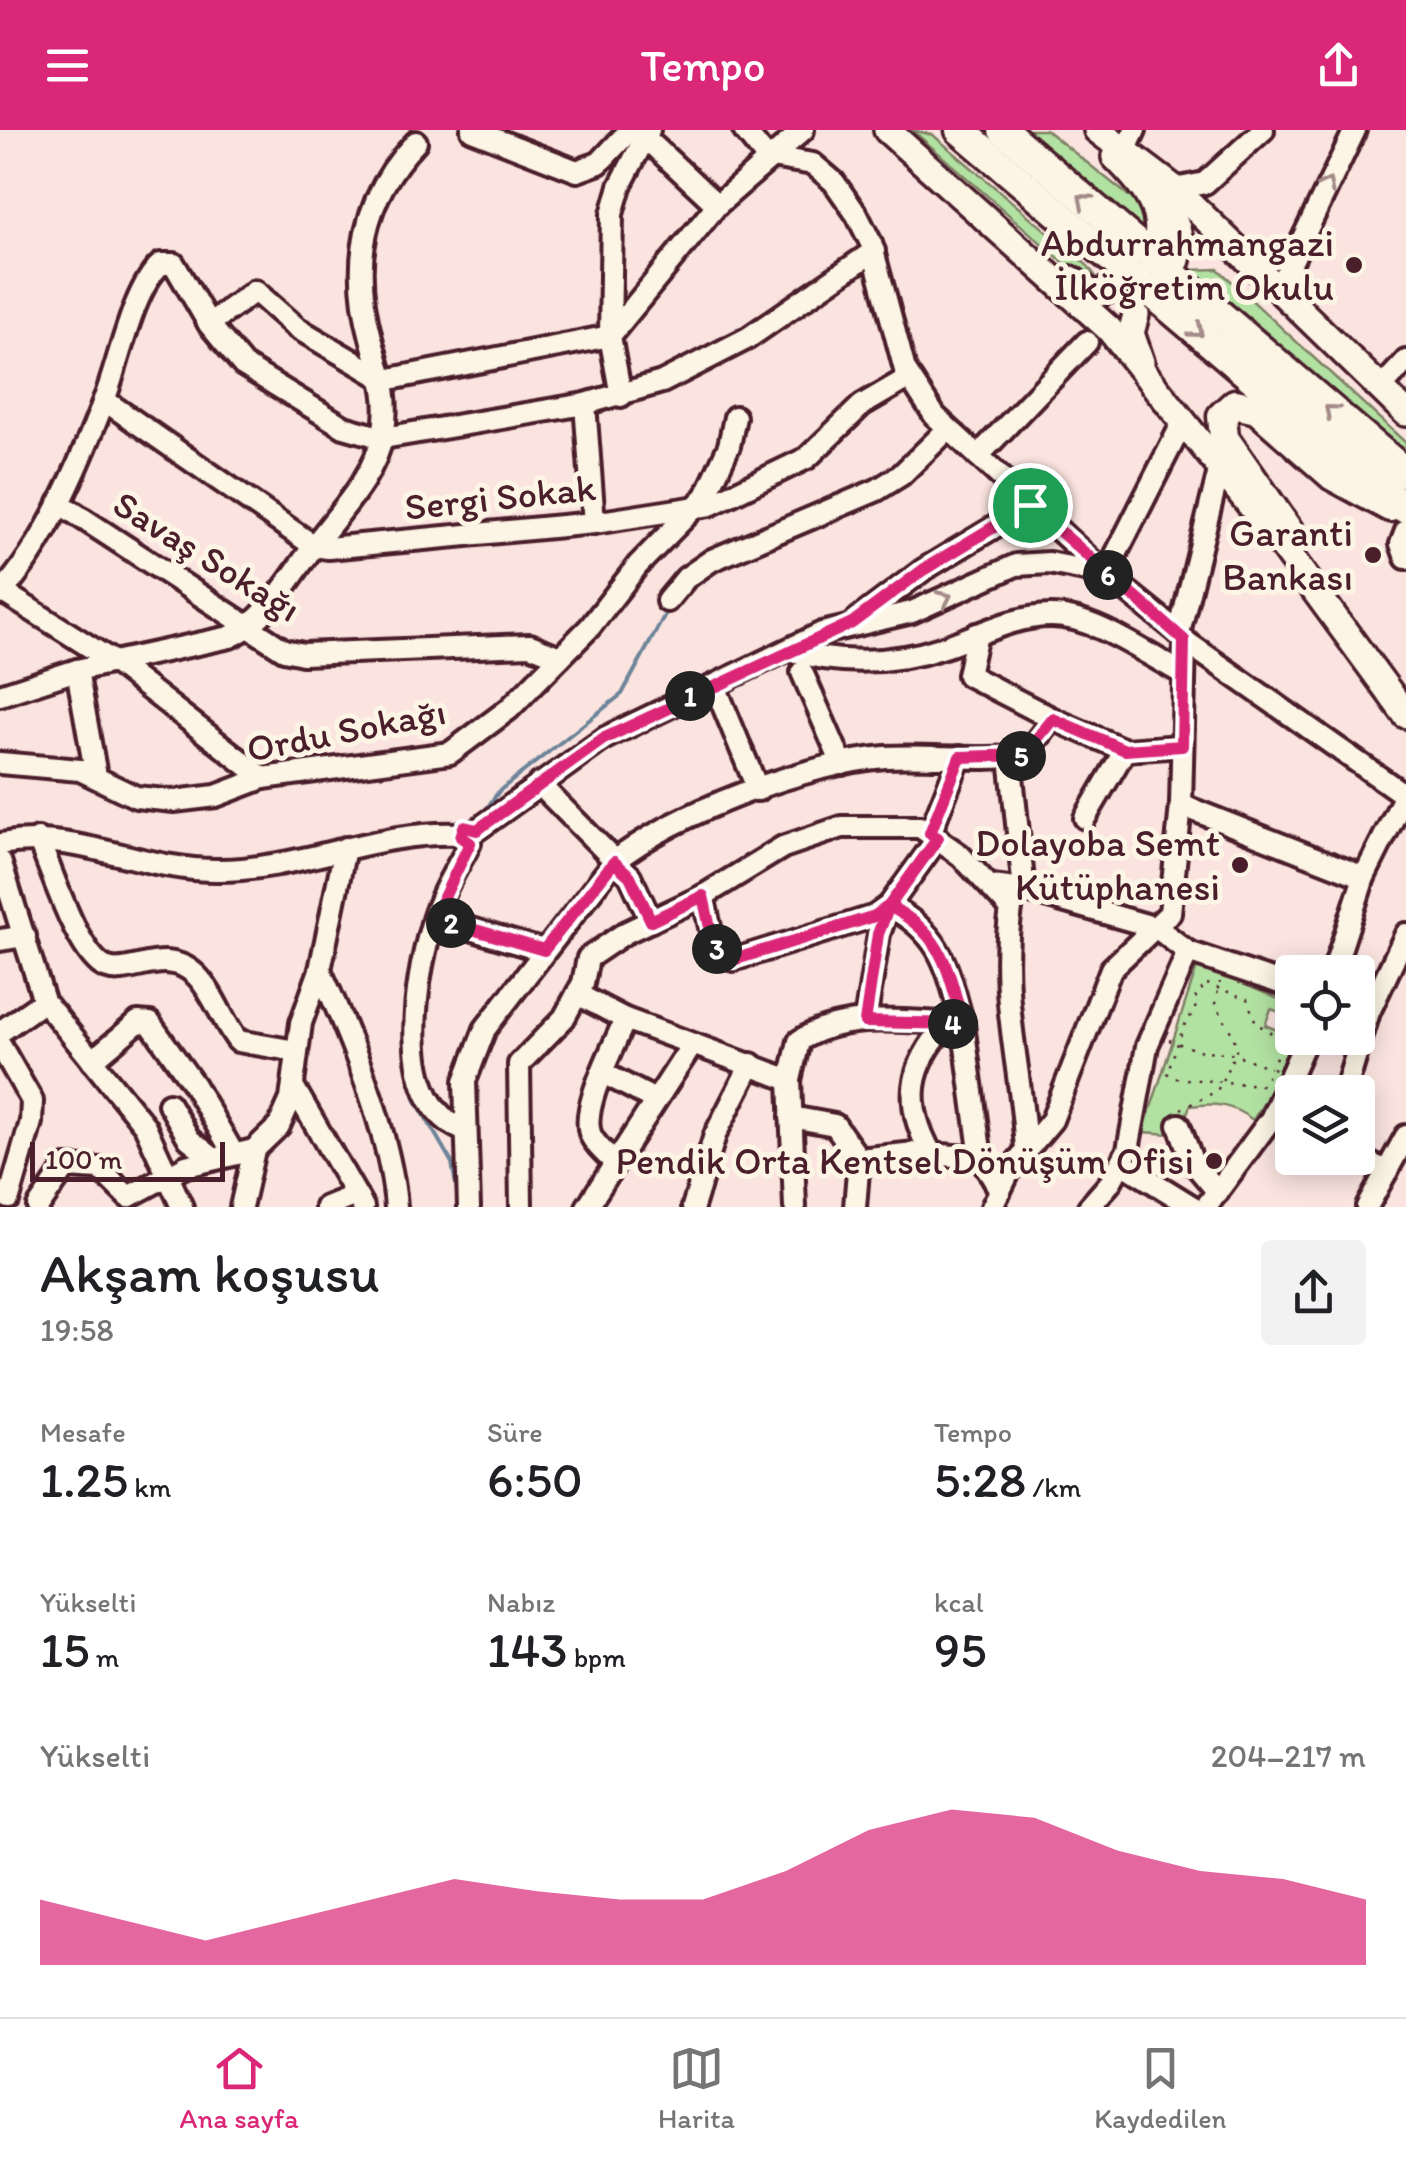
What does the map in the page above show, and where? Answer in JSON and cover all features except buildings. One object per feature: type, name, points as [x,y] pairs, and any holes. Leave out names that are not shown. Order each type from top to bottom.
[{"type":"highway","points":[[950,130],[996,142],[1406,512]]},
{"type":"highway","points":[[960,130],[996,142],[1406,474]]},
{"type":"highway","points":[[1294,539],[1224,438],[1222,416],[1234,404],[1257,409],[1333,476],[1406,512]]},
{"type":"main road","points":[[888,130],[1109,329],[1300,569],[1406,715]]},
{"type":"main road","points":[[902,130],[1082,288],[1094,295],[1116,286]]},
{"type":"main road","points":[[1084,130],[1176,221],[1181,239],[1178,260]]},
{"type":"main road","points":[[1097,130],[1131,139],[1175,189],[1406,413]]},
{"type":"main road","points":[[1134,176],[1158,217],[1155,246]]},
{"type":"main road","points":[[1136,315],[1133,349],[1145,368],[1294,539],[1406,687]]},
{"type":"street","points":[[472,130],[577,171],[600,163],[640,132]]},
{"type":"street","points":[[744,130],[760,152],[772,158],[801,159],[825,172],[857,215],[874,251],[908,378],[948,429],[1106,574],[1182,637],[1405,794],[1364,877],[1339,955]]},
{"type":"street","points":[[209,324],[255,290],[297,328],[383,373],[610,336],[717,205],[802,130]]},
{"type":"street","points":[[1175,189],[1205,183],[1263,130]]},
{"type":"street","points":[[1279,288],[1299,240],[1356,130]]},
{"type":"street","points":[[640,132],[717,205]]},
{"type":"street","points":[[620,396],[610,336],[612,214],[640,132]]},
{"type":"street","points":[[0,695],[77,670],[230,637],[250,628],[314,546],[374,462],[383,438],[383,373],[365,310],[361,246],[377,196],[419,136]]},
{"type":"street","points":[[263,778],[114,662],[1,590],[59,504],[104,400],[144,286],[161,264],[174,264],[182,273],[209,324],[242,364],[344,427],[383,438],[585,404],[662,382],[748,338],[874,251]]},
{"type":"street","points":[[978,456],[1087,342]]},
{"type":"street","points":[[1380,389],[1406,361]]},
{"type":"street","name":"Sergi Sokak","points":[[314,546],[357,546],[693,510],[741,492],[807,458],[862,405],[908,378]]},
{"type":"street","points":[[104,400],[314,546]]},
{"type":"street","points":[[585,404],[594,523]]},
{"type":"street","name":"Ordu Sokağı","points":[[0,763],[46,764],[96,776],[136,797],[174,800],[216,796],[263,778],[450,753],[508,709],[590,627],[638,565],[693,510],[715,482],[735,417]]},
{"type":"street","points":[[1106,574],[1182,424]]},
{"type":"street","points":[[667,602],[686,578],[712,560],[877,490],[901,475],[948,429]]},
{"type":"street","points":[[995,1197],[1026,1150],[1052,1120],[1111,969],[1170,913],[1180,805],[1182,637],[1219,470]]},
{"type":"street","name":"Savaş Sokağı","points":[[59,504],[272,644],[303,654],[530,645],[560,657]]},
{"type":"street","points":[[852,623],[923,570],[1030,505]]},
{"type":"street","points":[[1406,532],[1401,544],[1406,558]]},
{"type":"street","points":[[466,1131],[440,1116],[417,1067],[421,977],[434,918],[469,836],[605,738],[852,623],[912,612],[1016,565],[1048,563],[1106,574]]},
{"type":"street","points":[[789,650],[826,659],[918,655],[1024,619],[1067,618],[1184,674]]},
{"type":"street","points":[[977,634],[968,675],[1053,719],[1125,750],[1182,746]]},
{"type":"street","points":[[77,670],[96,776]]},
{"type":"street","points":[[802,672],[842,764]]},
{"type":"street","points":[[715,686],[758,790]]},
{"type":"street","points":[[469,1207],[465,1081],[485,1029],[614,862],[670,824],[758,790],[842,764],[887,757],[1024,755],[1053,719]]},
{"type":"street","points":[[1085,818],[1125,750]]},
{"type":"street","points":[[865,1022],[878,934],[889,906],[934,836],[960,757]]},
{"type":"street","points":[[1010,757],[1024,890]]},
{"type":"street","points":[[539,784],[630,876],[651,921]]},
{"type":"street","points":[[1180,805],[1364,877]]},
{"type":"street","points":[[521,1207],[519,1064],[564,1018],[577,994],[588,958],[814,833],[876,826],[920,827],[992,886],[1010,910],[1004,993],[1019,1062],[1026,1150]]},
{"type":"street","points":[[0,844],[38,839],[73,841],[194,870],[251,868],[407,836],[469,836]]},
{"type":"street","points":[[38,839],[79,931],[101,965],[116,970],[153,961],[178,964],[206,988],[238,1041],[296,1051]]},
{"type":"street","points":[[38,1207],[60,1172],[76,1166],[108,1174],[128,1197],[167,1174],[234,1154],[279,1126],[292,1086],[305,1006],[320,970],[346,848]]},
{"type":"street","points":[[0,861],[44,1001],[145,1126],[182,1207]]},
{"type":"street","points":[[992,886],[1024,890],[1158,928],[1188,952],[1275,981]]},
{"type":"street","points":[[703,896],[714,946],[733,960],[875,916],[889,906]]},
{"type":"street","points":[[889,906],[932,935],[946,963],[980,1158],[995,1197]]},
{"type":"street","points":[[434,918],[544,950]]},
{"type":"street","points":[[1375,990],[1406,934]]},
{"type":"street","points":[[0,940],[25,936]]},
{"type":"street","points":[[1089,1207],[1122,1163],[1147,1046],[1188,952]]},
{"type":"street","points":[[320,970],[359,1068],[394,1183],[396,1207]]},
{"type":"street","points":[[577,994],[625,1020],[790,1080]]},
{"type":"street","points":[[0,1032],[44,1001]]},
{"type":"street","points":[[615,1163],[590,1136],[588,1120],[625,1020]]},
{"type":"street","points":[[92,1061],[138,1022],[150,1023],[194,1085],[234,1154],[241,1207]]},
{"type":"street","points":[[794,1207],[790,1080],[799,1041],[826,1026],[865,1022],[955,1024]]},
{"type":"street","points":[[931,1153],[910,1096],[918,1062],[955,1024]]},
{"type":"street","points":[[588,1206],[692,1045]]},
{"type":"street","points":[[0,1046],[32,1101],[31,1122],[11,1199]]},
{"type":"street","points":[[1211,1203],[1271,1119],[1299,1055]]},
{"type":"street","points":[[693,1207],[715,1135],[751,1064]]},
{"type":"street","points":[[603,1073],[655,1100]]},
{"type":"street","points":[[292,1086],[359,1201],[326,1207]]},
{"type":"street","points":[[169,1104],[189,1140],[234,1154]]},
{"type":"street","points":[[791,1117],[835,1124],[859,1159],[854,1207]]},
{"type":"street","points":[[1179,1125],[1211,1203]]},
{"type":"street","points":[[1367,1207],[1406,1136]]},
{"type":"street","points":[[859,1159],[931,1153],[980,1158]]},
{"type":"street","points":[[1122,1163],[1211,1203]]},
{"type":"street","points":[[1375,1167],[1387,1172]]},
{"type":"path","points":[[1179,1125],[1182,1106],[1208,1098],[1221,1083],[1235,1054],[1234,1036],[1216,1004],[1227,965]]},
{"type":"path","points":[[1208,984],[1247,999],[1256,1023],[1280,1039],[1273,1069],[1256,1086],[1170,1076],[1168,1069],[1178,1044],[1195,1012],[1199,990],[1208,984]]},
{"type":"path","points":[[1178,1044],[1235,1054],[1273,1069]]},
{"type":"green space","points":[[912,130],[933,135],[1088,266],[1102,285],[1096,291]]},
{"type":"green space","points":[[1013,130],[1046,130],[1140,205],[1155,224],[1148,242]]},
{"type":"green space","points":[[1218,269],[1406,443],[1406,461],[1183,277],[1190,270]]},
{"type":"green space","points":[[1198,964],[1275,998],[1275,1010],[1271,1009],[1265,1025],[1275,1029],[1275,1055],[1287,1055],[1279,1075],[1275,1075],[1274,1087],[1253,1120],[1231,1108],[1199,1105],[1190,1106],[1182,1125],[1171,1134],[1143,1132]]},
{"type":"waterway","points":[[482,815],[499,791],[622,694],[669,607]]},
{"type":"waterway","points":[[413,1083],[415,1099],[452,1163],[459,1202]]},
{"type":"place","name":"Abdurrahmangazi İlköğretim Okulu","points":[[1354,265]]},
{"type":"place","name":"Garanti Bankası","points":[[1373,555]]},
{"type":"place","name":"Dolayoba Semt Kütüphanesi","points":[[1240,865]]},
{"type":"place","name":"Pendik Orta Kentsel Dönüşüm Ofisi","points":[[1214,1161]]},
{"type":"route","points":[[1030,505],[923,570],[852,623],[822,633],[605,738],[477,830],[464,827],[461,837],[470,843],[434,918],[544,950],[614,862],[630,876],[651,921],[703,896],[714,946],[733,960],[818,930],[875,916],[889,906],[878,934],[865,1022],[963,1024],[946,963],[932,935],[889,906],[938,838],[930,833],[960,757],[1024,755],[1053,719],[1134,752],[1182,746],[1184,640],[1030,505]]}]
